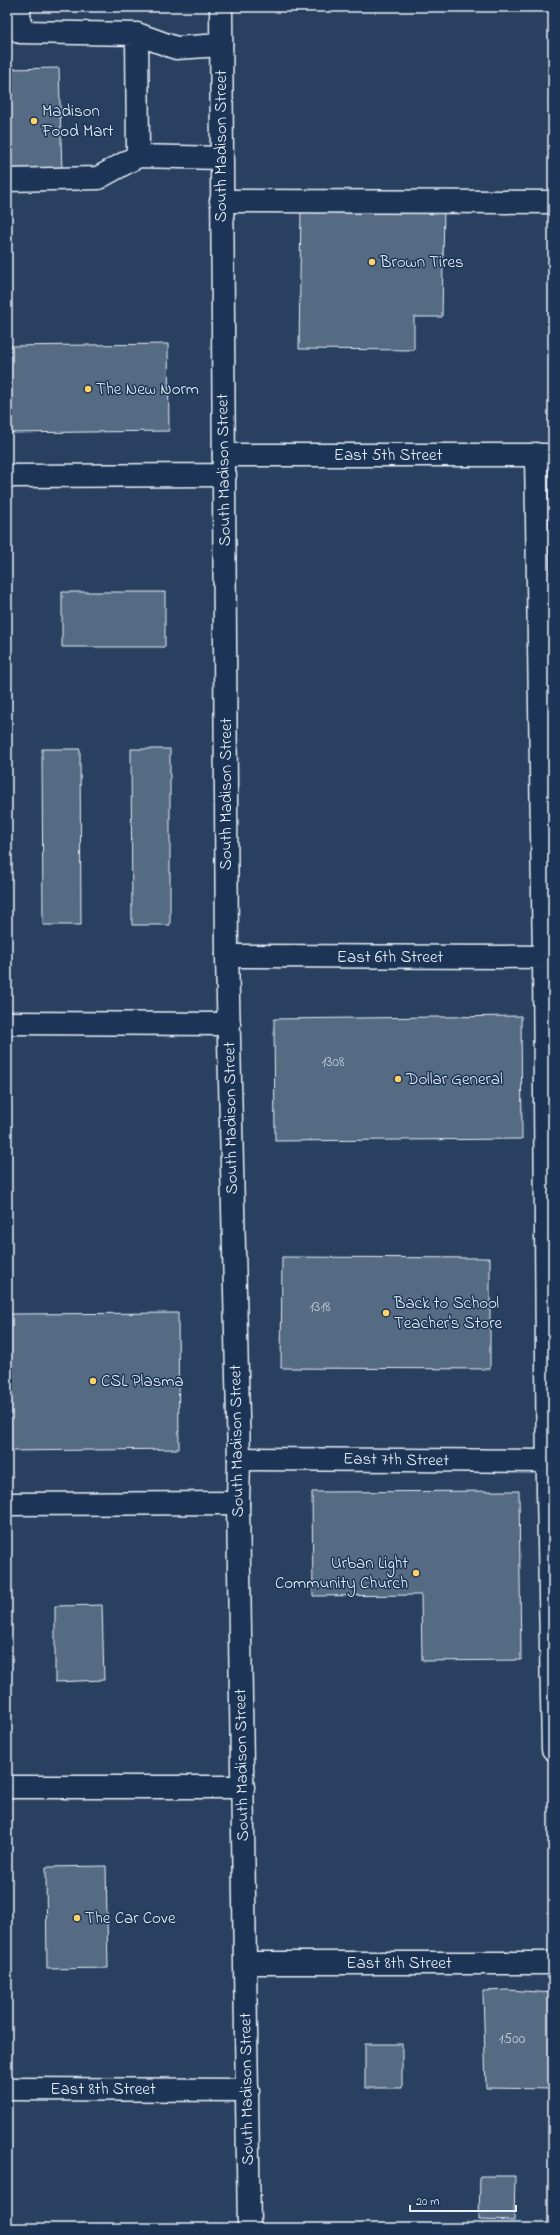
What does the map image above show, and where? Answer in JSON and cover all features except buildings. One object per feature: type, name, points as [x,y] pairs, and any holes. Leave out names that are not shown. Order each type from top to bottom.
[{"type":"main road","points":[[19,7],[20,32],[137,34],[176,48],[221,45]]},
{"type":"main road","name":"South Madison Street","points":[[221,7],[221,201],[227,956],[230,1024],[239,1459],[238,1504],[249,2228]]},
{"type":"main road","points":[[137,34],[138,156]]},
{"type":"main road","points":[[7,180],[98,178],[138,156],[221,158]]},
{"type":"main road","points":[[221,201],[553,202]]},
{"type":"main road","points":[[544,455],[549,958],[553,1749]]},
{"type":"main road","name":"East 5th Street","points":[[7,476],[224,465],[544,455]]},
{"type":"main road","name":"East 6th Street","points":[[227,956],[549,958]]},
{"type":"main road","points":[[7,1023],[230,1024]]},
{"type":"main road","name":"East 7th Street","points":[[239,1459],[551,1461]]},
{"type":"main road","points":[[7,1504],[238,1504]]},
{"type":"main road","points":[[7,1788],[242,1787]]},
{"type":"main road","name":"East 8th Street","points":[[246,1962],[553,1962]]},
{"type":"main road","name":"East 8th Street","points":[[7,2089],[248,2090]]},
{"type":"place","name":"Madison Food Mart","points":[[34,121]]},
{"type":"place","name":"Brown Tires","points":[[372,262]]},
{"type":"place","name":"The New Norm","points":[[88,389]]},
{"type":"place","name":"Dollar General","points":[[398,1079]]},
{"type":"place","name":"Back to School Teacher's Store","points":[[386,1313]]},
{"type":"place","name":"CSL Plasma","points":[[93,1381]]},
{"type":"place","name":"Urban Light Community Church","points":[[416,1573]]},
{"type":"place","name":"The Car Cove","points":[[77,1918]]}]
